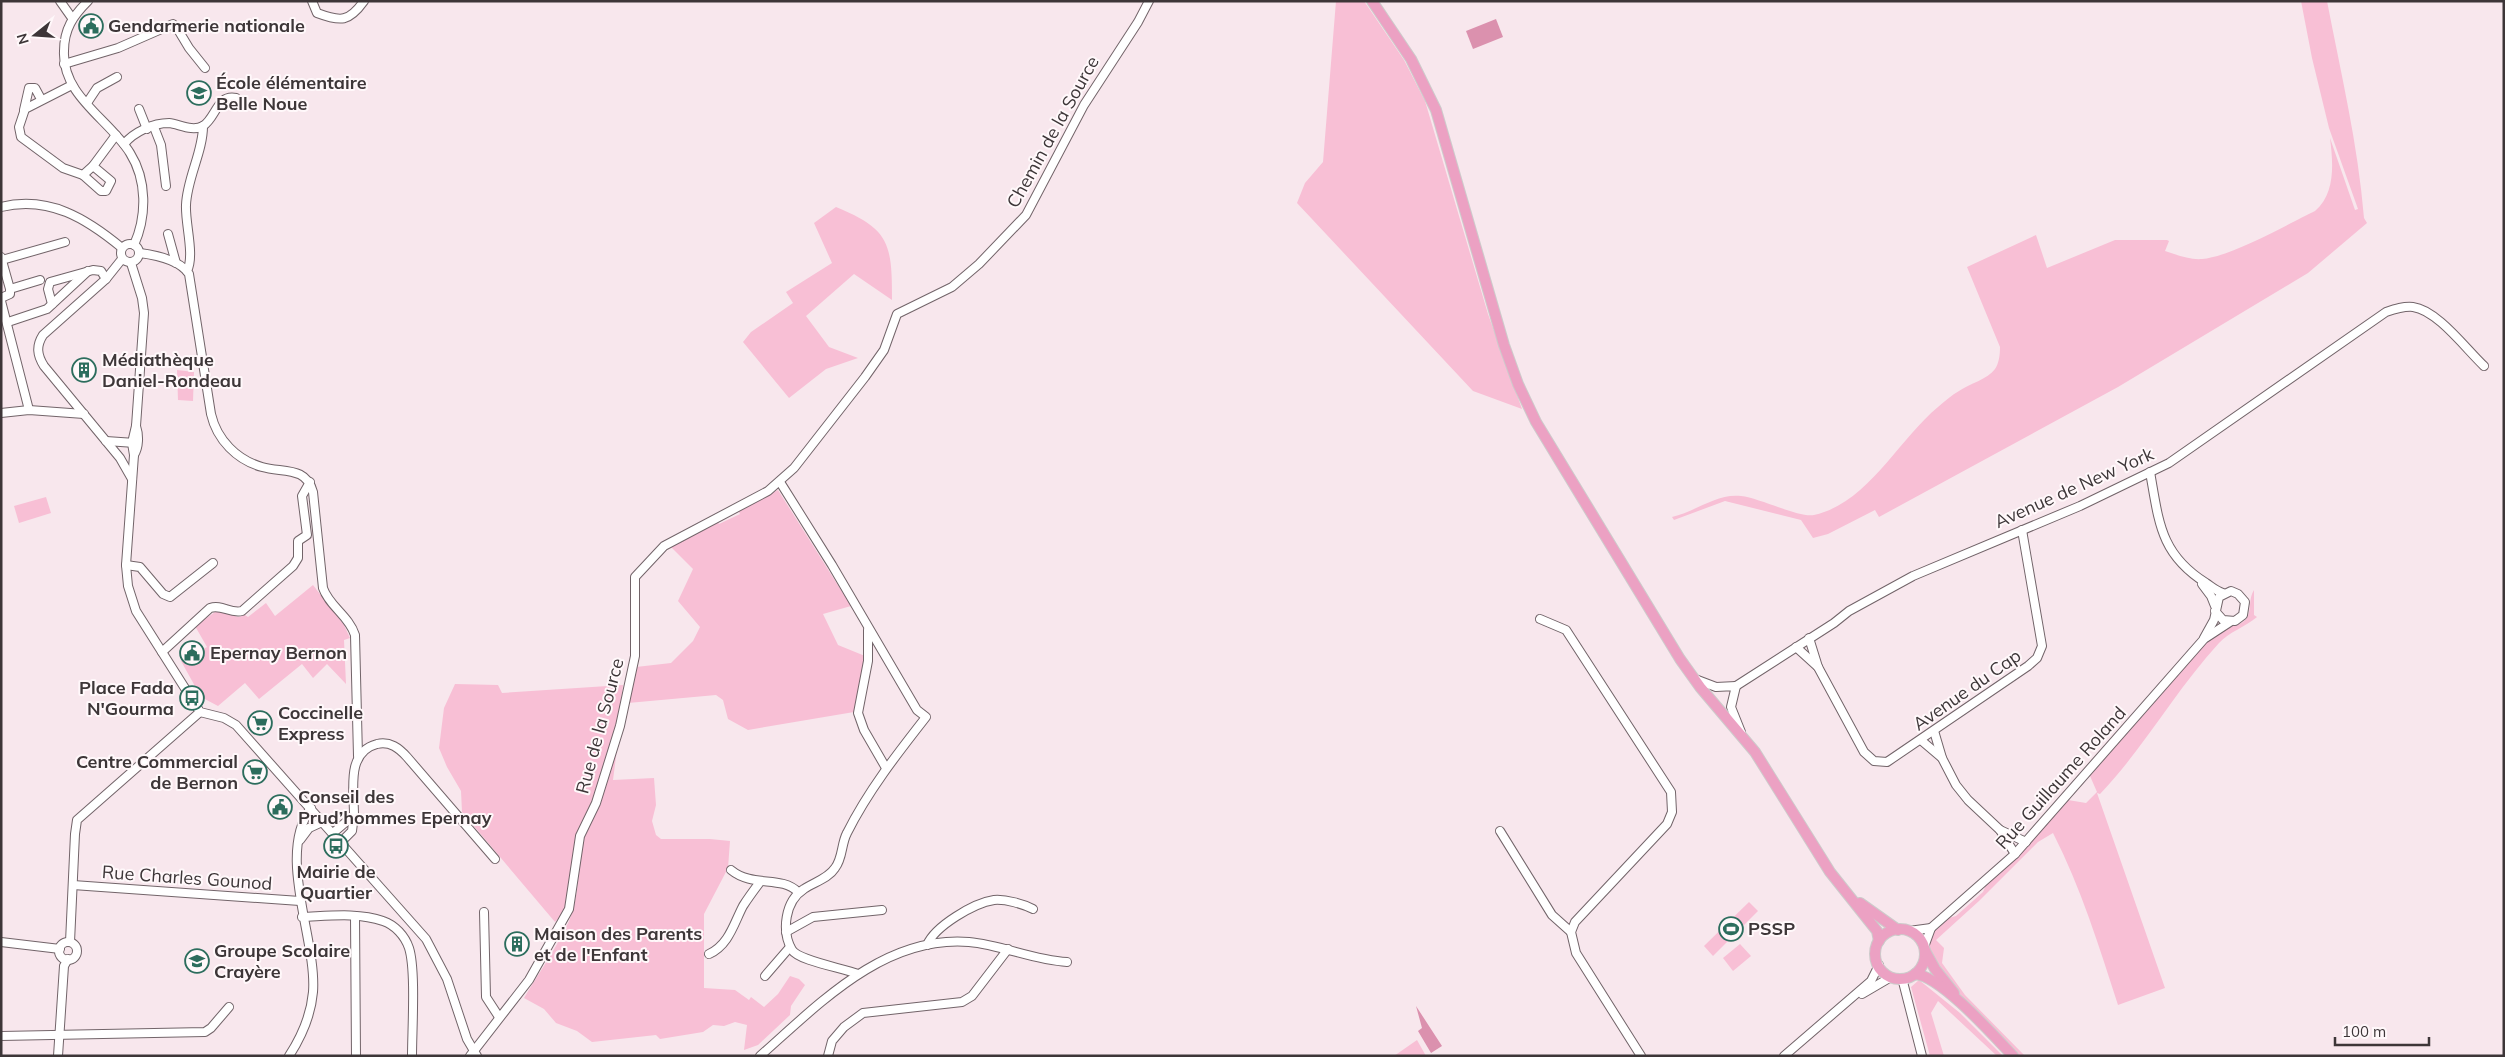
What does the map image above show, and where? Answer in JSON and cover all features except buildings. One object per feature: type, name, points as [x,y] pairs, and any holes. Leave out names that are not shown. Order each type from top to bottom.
[{"type":"main road","points":[[1372,1],[1411,59],[1436,110],[1504,345],[1526,403],[1582,501],[1694,679],[1743,736],[1768,770],[1830,872],[1877,931],[1879,941],[1876,954],[1879,965],[1891,977],[1902,978],[1921,974],[1934,982],[1967,1009],[2013,1056]]},
{"type":"main road","points":[[1849,894],[1898,930]]},
{"type":"main road","points":[[1879,941],[1890,931],[1910,931],[1921,940],[1936,969],[1967,1009]]},
{"type":"main road","points":[[1915,974],[1922,965],[1925,949]]},
{"type":"street","points":[[60,1],[72,18]]},
{"type":"street","points":[[88,1],[72,18],[64,42],[64,64],[72,85],[124,144],[136,166],[144,196],[142,222],[134,245]]},
{"type":"street","points":[[312,1],[317,13],[341,19],[350,18],[361,2]]},
{"type":"street","name":"Chemin de la Source","points":[[901,310],[952,287],[979,264],[1026,215],[1084,105],[1138,22],[1149,1]]},
{"type":"street","points":[[64,64],[118,48],[172,24],[178,28],[189,48],[205,68]]},
{"type":"street","points":[[87,104],[96,88],[117,77]]},
{"type":"street","points":[[23,112],[31,104],[72,85]]},
{"type":"street","points":[[41,99],[35,88],[29,88],[19,130],[21,137],[63,168],[83,175],[101,191],[106,191],[111,181],[93,166]]},
{"type":"street","points":[[236,98],[229,97],[223,101],[203,126],[187,193],[186,217],[190,259],[187,271],[211,414],[219,436],[228,446],[251,463],[267,468],[295,472],[310,482],[313,492],[323,588],[327,597],[346,619],[355,635],[358,756],[354,769],[352,831],[341,842]]},
{"type":"street","points":[[139,109],[161,145],[166,186]]},
{"type":"street","points":[[124,144],[133,136],[166,123],[192,128],[203,126]]},
{"type":"street","points":[[83,175],[93,166],[116,135]]},
{"type":"street","points":[[1,207],[30,204],[61,209],[91,223],[122,248]]},
{"type":"street","points":[[168,234],[176,263]]},
{"type":"street","points":[[29,410],[1,300],[10,294],[2,259],[65,242]]},
{"type":"street","points":[[122,248],[128,244],[134,245],[140,253],[176,263],[187,271]]},
{"type":"street","points":[[122,248],[122,258],[106,279],[51,326],[43,335],[38,347],[39,356],[44,366],[120,458],[132,481]]},
{"type":"street","points":[[131,263],[137,260],[140,253]]},
{"type":"street","points":[[122,258],[131,263],[142,298],[144,313],[126,565],[128,586],[136,611],[200,712],[224,718],[236,725],[426,939],[447,979],[473,1054]]},
{"type":"street","points":[[52,304],[48,289],[50,282],[88,271],[101,271],[106,279]]},
{"type":"street","points":[[8,322],[39,312],[52,304],[88,271]]},
{"type":"street","points":[[10,289],[40,280]]},
{"type":"street","name":"Avenue de New York","points":[[1736,686],[1834,623],[1849,611],[1913,576],[2080,506],[2150,472],[2219,429],[2382,314],[2392,310],[2411,307],[2434,317],[2484,366]]},
{"type":"street","name":"Rue de la Source","points":[[473,1054],[499,1017],[529,980],[569,909],[580,836],[596,803],[620,726],[635,656],[635,577],[642,567],[664,546],[768,491],[794,468],[866,377],[884,350],[895,318],[901,310]]},
{"type":"street","points":[[1,413],[29,410],[84,414]]},
{"type":"street","points":[[106,441],[135,443]]},
{"type":"street","points":[[120,458],[134,455]]},
{"type":"street","points":[[2150,472],[2160,529],[2167,546],[2177,560],[2199,580],[2211,596],[2215,609],[2223,620],[2230,622],[2240,619],[2243,615],[2245,602],[2235,592],[2223,593],[2199,580]]},
{"type":"street","points":[[162,652],[210,608],[216,606],[234,612],[242,611],[294,566],[298,558],[298,541],[307,535],[302,496],[310,482]]},
{"type":"street","points":[[780,482],[832,565],[917,710],[926,717],[886,768],[847,832],[834,870],[798,892],[788,912],[786,932],[790,947],[799,958],[834,965],[858,974]]},
{"type":"street","name":"Avenue du Cap","points":[[1818,667],[1868,758],[1878,763],[1887,762],[1922,741],[2028,666],[2040,653],[2042,646],[2022,530]]},
{"type":"street","points":[[126,565],[140,567],[163,594],[170,597],[213,563]]},
{"type":"street","points":[[2215,609],[2223,593]]},
{"type":"street","name":"Rue Guillaume Roland","points":[[2204,639],[2215,609]]},
{"type":"street","points":[[1540,619],[1566,630],[1671,792],[1673,803],[1672,812],[1667,824],[1575,922],[1571,932]]},
{"type":"street","name":"Rue Guillaume Roland","points":[[1931,928],[2015,854],[2204,639],[2230,622]]},
{"type":"street","points":[[868,627],[869,654],[858,713],[864,730],[886,768]]},
{"type":"street","points":[[1808,638],[1818,667]]},
{"type":"street","points":[[1796,647],[1818,667]]},
{"type":"street","points":[[1694,679],[1716,687],[1736,686],[1732,707],[1743,736]]},
{"type":"street","points":[[70,942],[72,885],[78,820],[200,712]]},
{"type":"street","points":[[1934,731],[1942,758],[1968,800],[2000,830],[2015,854]]},
{"type":"street","points":[[1922,741],[1942,758]]},
{"type":"street","points":[[358,756],[367,748],[377,744],[389,744],[398,748],[495,859]]},
{"type":"street","points":[[289,1056],[304,1028],[313,993],[311,952],[300,901],[300,840],[302,823],[310,808]]},
{"type":"street","points":[[333,833],[354,814]]},
{"type":"street","points":[[300,840],[309,828],[322,822]]},
{"type":"street","points":[[2000,830],[2026,842]]},
{"type":"street","points":[[1500,831],[1552,915],[1571,932],[1576,953],[1641,1056]]},
{"type":"street","points":[[731,870],[741,877],[760,882],[786,884],[798,892]]},
{"type":"street","points":[[709,954],[717,949],[732,931],[744,905],[760,882]]},
{"type":"street","name":"Rue Charles Gounod","points":[[72,885],[300,901]]},
{"type":"street","points":[[927,946],[930,938],[942,926],[990,901],[1004,901],[1033,909]]},
{"type":"street","points":[[786,932],[813,917],[882,910]]},
{"type":"street","points":[[484,912],[486,996],[499,1017]]},
{"type":"street","points":[[302,917],[355,916],[378,920],[391,925],[401,934],[408,946],[412,966],[412,1056]]},
{"type":"street","points":[[355,916],[356,1056]]},
{"type":"street","points":[[1910,931],[1931,928],[1925,949]]},
{"type":"street","points":[[1,942],[60,949]]},
{"type":"street","points":[[70,942],[76,947],[77,953],[74,958],[68,959],[63,957],[60,949],[64,943],[70,942]]},
{"type":"street","points":[[760,1056],[822,1001],[858,974],[880,962],[927,946],[967,942],[1067,962]]},
{"type":"street","points":[[765,976],[790,947]]},
{"type":"street","points":[[828,1056],[832,1040],[844,1027],[863,1013],[962,1002],[972,996],[1008,950]]},
{"type":"street","points":[[58,1056],[64,966],[68,959]]},
{"type":"street","points":[[1784,1056],[1872,981],[1879,965]]},
{"type":"street","points":[[1852,999],[1891,977]]},
{"type":"street","points":[[1902,978],[1922,1056]]},
{"type":"street","points":[[1,1036],[205,1032],[229,1007]]},
{"type":"shaded area","points":[[1336,1],[1364,1],[1404,60],[1425,101],[1488,314],[1522,409],[1473,391],[1297,203],[1305,183],[1323,162]]},
{"type":"shaded area","points":[[2301,1],[2327,1],[2353,136],[2364,218],[2367,223],[2308,273],[2118,387],[1879,517],[1875,510],[1828,534],[1813,538],[1801,520],[1725,501],[1674,520],[1672,517],[1723,497],[1741,496],[1807,515],[1814,515],[1833,508],[1851,498],[1881,469],[1923,421],[1948,398],[1963,388],[1988,376],[1995,369],[1999,359],[2000,347],[1967,267],[2036,235],[2047,268],[2115,240],[2167,240],[2169,241],[2165,251],[2193,259],[2214,257],[2259,239],[2315,211],[2322,204],[2327,195],[2332,177],[2330,138],[2355,210],[2358,209],[2329,128],[2312,58]]},
{"type":"shaded area","points":[[1496,19],[1503,37],[1473,49],[1466,31]]},
{"type":"shaded area","points":[[836,207],[868,223],[884,241],[889,252],[891,265],[892,300],[854,274],[806,316],[829,347],[858,358],[826,369],[789,398],[743,342],[751,332],[793,303],[786,292],[832,263],[814,223]]},
{"type":"shaded area","points":[[177,370],[194,372],[193,401],[178,400]]},
{"type":"shaded area","points":[[778,490],[851,606],[823,614],[838,645],[865,656],[854,712],[748,730],[728,719],[723,700],[716,695],[628,703],[636,667],[671,663],[693,641],[700,627],[678,601],[693,569],[670,546],[717,520],[719,524],[740,514],[738,510]]},
{"type":"shaded area","points":[[46,497],[51,513],[19,523],[14,506]]},
{"type":"shaded area","points":[[313,585],[344,625],[350,638],[344,640],[346,684],[327,664],[313,678],[302,664],[259,699],[245,683],[218,706],[201,697],[181,661],[207,647],[195,626],[218,610],[238,617],[245,615],[248,617],[266,603],[275,616]]},
{"type":"shaded area","points":[[2254,590],[2254,615],[2257,617],[2219,643],[2188,680],[2131,758],[2100,794],[2097,793],[2165,988],[2118,1005],[2081,896],[2053,833],[2038,842],[1979,901],[1936,940],[1944,948],[1942,963],[1965,995],[2025,1056],[2018,1056],[1962,998],[1929,957],[1928,942],[1934,932],[1949,918],[1956,916],[1983,892],[1986,885],[2016,858],[2068,800],[2086,803],[2097,792],[2090,776],[2208,639],[2223,629],[2245,621]]},
{"type":"shaded area","points":[[455,684],[498,685],[502,693],[623,685],[618,726],[590,810],[567,910],[555,922],[462,812],[461,791],[447,767],[439,748],[444,708]]},
{"type":"shaded area","points":[[617,749],[613,780],[654,778],[656,805],[652,821],[656,835],[661,839],[730,841],[728,868],[704,914],[704,988],[735,990],[749,1000],[751,997],[764,1007],[778,994],[790,976],[799,979],[805,985],[791,1006],[790,1015],[758,1045],[744,1050],[747,1025],[735,1022],[724,1026],[713,1025],[703,1032],[660,1039],[656,1035],[592,1042],[577,1031],[556,1023],[544,1009],[524,998],[569,921],[577,891],[582,846],[592,818],[601,804],[599,802]]},
{"type":"shaded area","name":"PSSP","points":[[1749,902],[1758,911],[1713,956],[1704,946]]},
{"type":"shaded area","points":[[1740,944],[1751,956],[1733,971],[1723,958]]},
{"type":"shaded area","points":[[1919,980],[1960,1013],[2003,1056],[1997,1056],[1938,1001],[1931,1013],[1944,1056],[1930,1056],[1911,987]]},
{"type":"shaded area","points":[[1416,1006],[1442,1046],[1431,1053],[1418,1031],[1422,1028]]},
{"type":"shaded area","points":[[1417,1040],[1426,1056],[1394,1056]]},
{"type":"place","name":"Gendarmerie nationale","points":[[91,26]]},
{"type":"place","name":"École élémentaire Belle Noue","points":[[199,93]]},
{"type":"place","name":"Médiathèque Daniel-Rondeau","points":[[84,370]]},
{"type":"place","name":"Epernay Bernon","points":[[192,653]]},
{"type":"place","name":"Place Fada N'Gourma","points":[[192,698]]},
{"type":"place","name":"Coccinelle Express","points":[[260,723]]},
{"type":"place","name":"Centre Commercial de Bernon","points":[[255,772]]},
{"type":"place","name":"Conseil des Prud’hommes Epernay","points":[[280,807]]},
{"type":"place","name":"Mairie de Quartier","points":[[336,846]]},
{"type":"place","name":"PSSP","points":[[1731,929]]},
{"type":"place","name":"Maison des Parents et de l'Enfant","points":[[517,944]]},
{"type":"place","name":"Groupe Scolaire Crayère","points":[[197,961]]}]
